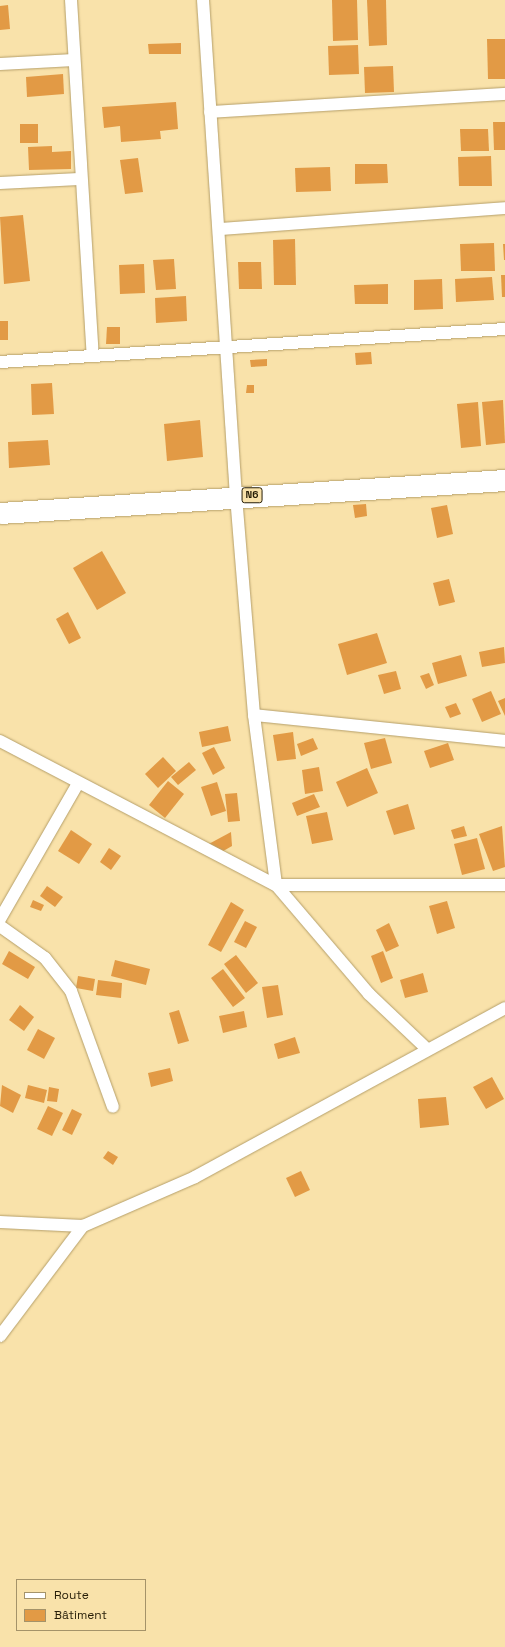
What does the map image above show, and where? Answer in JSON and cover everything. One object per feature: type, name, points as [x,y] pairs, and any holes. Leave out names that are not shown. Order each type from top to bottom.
[{"type":"highway","name":"N6","points":[[0,513],[236,496],[505,480]]},
{"type":"street","points":[[71,0],[79,179],[92,356]]},
{"type":"street","points":[[203,0],[210,112],[220,229],[236,496],[254,715],[276,885]]},
{"type":"street","points":[[0,64],[74,60]]},
{"type":"street","points":[[210,112],[505,94]]},
{"type":"street","points":[[0,183],[79,179]]},
{"type":"street","points":[[220,229],[505,208]]},
{"type":"street","points":[[0,362],[505,329]]},
{"type":"street","points":[[254,715],[505,741]]},
{"type":"street","points":[[0,741],[77,784],[276,885],[369,994],[426,1048]]},
{"type":"street","points":[[0,919],[77,784]]},
{"type":"street","points":[[276,885],[505,885]]},
{"type":"street","points":[[0,926],[45,958],[71,991],[112,1107]]},
{"type":"street","points":[[0,1222],[83,1226],[195,1177],[426,1048],[505,1008]]},
{"type":"street","points":[[0,1336],[83,1226]]},
{"type":"building","points":[[332,0],[357,0],[358,40],[333,41]]},
{"type":"building","points":[[367,0],[386,0],[387,45],[369,46]]},
{"type":"building","points":[[8,5],[10,29],[0,30],[0,6]]},
{"type":"building","points":[[487,39],[505,39],[505,79],[488,79]]},
{"type":"building","points":[[181,43],[181,54],[149,54],[148,44]]},
{"type":"building","points":[[358,45],[359,74],[329,75],[328,46]]},
{"type":"building","points":[[393,66],[394,92],[365,93],[364,67]]},
{"type":"building","points":[[63,74],[64,94],[27,97],[26,77]]},
{"type":"building","points":[[176,102],[178,129],[160,131],[161,139],[121,142],[120,126],[104,128],[102,107]]},
{"type":"building","points":[[493,122],[505,122],[505,150],[494,150]]},
{"type":"building","points":[[20,124],[38,124],[38,143],[20,143]]},
{"type":"building","points":[[460,129],[488,129],[489,151],[461,151]]},
{"type":"building","points":[[52,146],[52,152],[71,151],[71,169],[29,170],[28,147]]},
{"type":"building","points":[[491,156],[492,186],[459,186],[458,157]]},
{"type":"building","points":[[138,158],[143,192],[125,194],[120,160]]},
{"type":"building","points":[[355,164],[387,164],[388,183],[355,184]]},
{"type":"building","points":[[330,167],[331,191],[296,192],[295,168]]},
{"type":"building","points":[[23,215],[30,281],[4,284],[0,217]]},
{"type":"building","points":[[295,239],[296,285],[274,285],[273,240]]},
{"type":"building","points":[[494,243],[495,271],[461,271],[460,244]]},
{"type":"building","points":[[503,244],[505,244],[505,260],[504,260]]},
{"type":"building","points":[[174,259],[176,289],[156,290],[153,260]]},
{"type":"building","points":[[238,262],[261,262],[262,289],[239,289]]},
{"type":"building","points":[[144,264],[145,293],[120,294],[119,265]]},
{"type":"building","points":[[501,275],[505,275],[505,297],[502,297]]},
{"type":"building","points":[[492,277],[494,300],[456,302],[455,279]]},
{"type":"building","points":[[442,279],[443,309],[414,310],[414,280]]},
{"type":"building","points":[[388,284],[388,304],[355,304],[354,285]]},
{"type":"building","points":[[186,296],[187,321],[156,323],[155,298]]},
{"type":"building","points":[[0,321],[8,321],[8,340],[0,340]]},
{"type":"building","points":[[107,327],[120,327],[120,344],[106,344]]},
{"type":"building","points":[[371,352],[372,364],[356,365],[355,353]]},
{"type":"building","points":[[267,359],[267,366],[251,367],[250,360]]},
{"type":"building","points":[[52,383],[54,414],[32,415],[31,384]]},
{"type":"building","points":[[247,385],[254,385],[254,393],[246,393]]},
{"type":"building","points":[[503,400],[505,443],[486,445],[482,402]]},
{"type":"building","points":[[478,402],[481,446],[461,448],[457,404]]},
{"type":"building","points":[[200,420],[203,457],[167,461],[164,424]]},
{"type":"building","points":[[48,440],[50,465],[9,468],[8,442]]},
{"type":"building","points":[[366,504],[367,516],[355,518],[353,505]]},
{"type":"building","points":[[447,505],[453,534],[437,538],[431,508]]},
{"type":"building","points":[[102,551],[126,593],[97,610],[73,568]]},
{"type":"building","points":[[449,579],[455,602],[439,606],[433,583]]},
{"type":"building","points":[[68,612],[81,638],[69,644],[56,619]]},
{"type":"building","points":[[377,633],[387,663],[347,675],[338,644]]},
{"type":"building","points":[[504,647],[505,663],[482,667],[479,652]]},
{"type":"building","points":[[461,655],[467,676],[438,684],[432,663]]},
{"type":"building","points":[[396,671],[401,689],[384,694],[378,675]]},
{"type":"building","points":[[429,673],[434,685],[426,689],[420,676]]},
{"type":"building","points":[[491,691],[501,714],[482,722],[472,699]]},
{"type":"building","points":[[505,698],[505,716],[498,701]]},
{"type":"building","points":[[456,703],[461,714],[450,718],[445,707]]},
{"type":"building","points":[[228,726],[231,741],[202,747],[199,732]]},
{"type":"building","points":[[293,732],[296,759],[277,761],[273,735]]},
{"type":"building","points":[[313,738],[318,749],[301,756],[297,744]]},
{"type":"building","points":[[385,738],[392,763],[371,769],[364,743]]},
{"type":"building","points":[[448,743],[454,760],[430,768],[424,751]]},
{"type":"building","points":[[214,747],[225,768],[213,775],[202,753]]},
{"type":"building","points":[[163,757],[176,771],[158,788],[145,774]]},
{"type":"building","points":[[189,762],[196,770],[178,785],[171,777]]},
{"type":"building","points":[[319,767],[323,791],[305,794],[302,770]]},
{"type":"building","points":[[367,768],[378,793],[347,807],[336,782]]},
{"type":"building","points":[[168,781],[184,794],[165,818],[149,805]]},
{"type":"building","points":[[217,782],[226,811],[211,816],[201,787]]},
{"type":"building","points":[[237,793],[240,821],[228,822],[225,794]]},
{"type":"building","points":[[314,794],[320,807],[297,816],[292,803]]},
{"type":"building","points":[[408,804],[415,829],[394,835],[386,811]]},
{"type":"building","points":[[327,812],[333,840],[312,844],[306,816]]},
{"type":"building","points":[[464,826],[467,836],[454,839],[451,830]]},
{"type":"building","points":[[502,826],[505,867],[493,871],[479,834]]},
{"type":"building","points":[[71,830],[92,844],[79,864],[58,851]]},
{"type":"building","points":[[231,832],[232,846],[218,854],[205,846]]},
{"type":"building","points":[[477,838],[485,869],[462,875],[454,844]]},
{"type":"building","points":[[109,848],[121,856],[111,870],[100,862]]},
{"type":"building","points":[[47,886],[63,897],[55,907],[40,896]]},
{"type":"building","points":[[33,900],[44,905],[41,911],[30,907]]},
{"type":"building","points":[[447,901],[455,928],[437,934],[429,906]]},
{"type":"building","points":[[231,902],[244,910],[221,952],[208,945]]},
{"type":"building","points":[[245,921],[257,927],[246,948],[234,942]]},
{"type":"building","points":[[389,923],[399,946],[386,952],[376,930]]},
{"type":"building","points":[[9,951],[35,967],[28,979],[2,964]]},
{"type":"building","points":[[383,951],[393,978],[381,983],[371,956]]},
{"type":"building","points":[[236,955],[258,983],[246,993],[224,964]]},
{"type":"building","points":[[115,960],[150,969],[146,985],[111,976]]},
{"type":"building","points":[[223,969],[245,998],[233,1007],[211,978]]},
{"type":"building","points":[[423,973],[428,992],[405,998],[400,980]]},
{"type":"building","points":[[78,976],[95,979],[93,991],[76,988]]},
{"type":"building","points":[[98,980],[122,983],[121,998],[96,995]]},
{"type":"building","points":[[278,985],[283,1015],[267,1018],[262,987]]},
{"type":"building","points":[[20,1005],[34,1017],[24,1031],[9,1020]]},
{"type":"building","points":[[179,1010],[189,1041],[178,1044],[169,1013]]},
{"type":"building","points":[[244,1011],[247,1027],[223,1033],[219,1016]]},
{"type":"building","points":[[38,1029],[55,1038],[44,1059],[27,1050]]},
{"type":"building","points":[[295,1037],[300,1053],[278,1059],[274,1044]]},
{"type":"building","points":[[170,1068],[173,1081],[151,1087],[148,1073]]},
{"type":"building","points":[[492,1077],[504,1099],[486,1109],[473,1087]]},
{"type":"building","points":[[2,1085],[21,1095],[13,1113],[0,1106]]},
{"type":"building","points":[[28,1085],[47,1090],[44,1103],[25,1098]]},
{"type":"building","points":[[49,1087],[59,1089],[57,1102],[47,1101]]},
{"type":"building","points":[[446,1097],[449,1125],[420,1128],[418,1099]]},
{"type":"building","points":[[48,1106],[63,1113],[52,1136],[37,1129]]},
{"type":"building","points":[[72,1109],[82,1114],[72,1135],[62,1130]]},
{"type":"building","points":[[108,1151],[118,1157],[113,1165],[103,1158]]},
{"type":"building","points":[[301,1171],[310,1190],[295,1197],[286,1178]]}]
